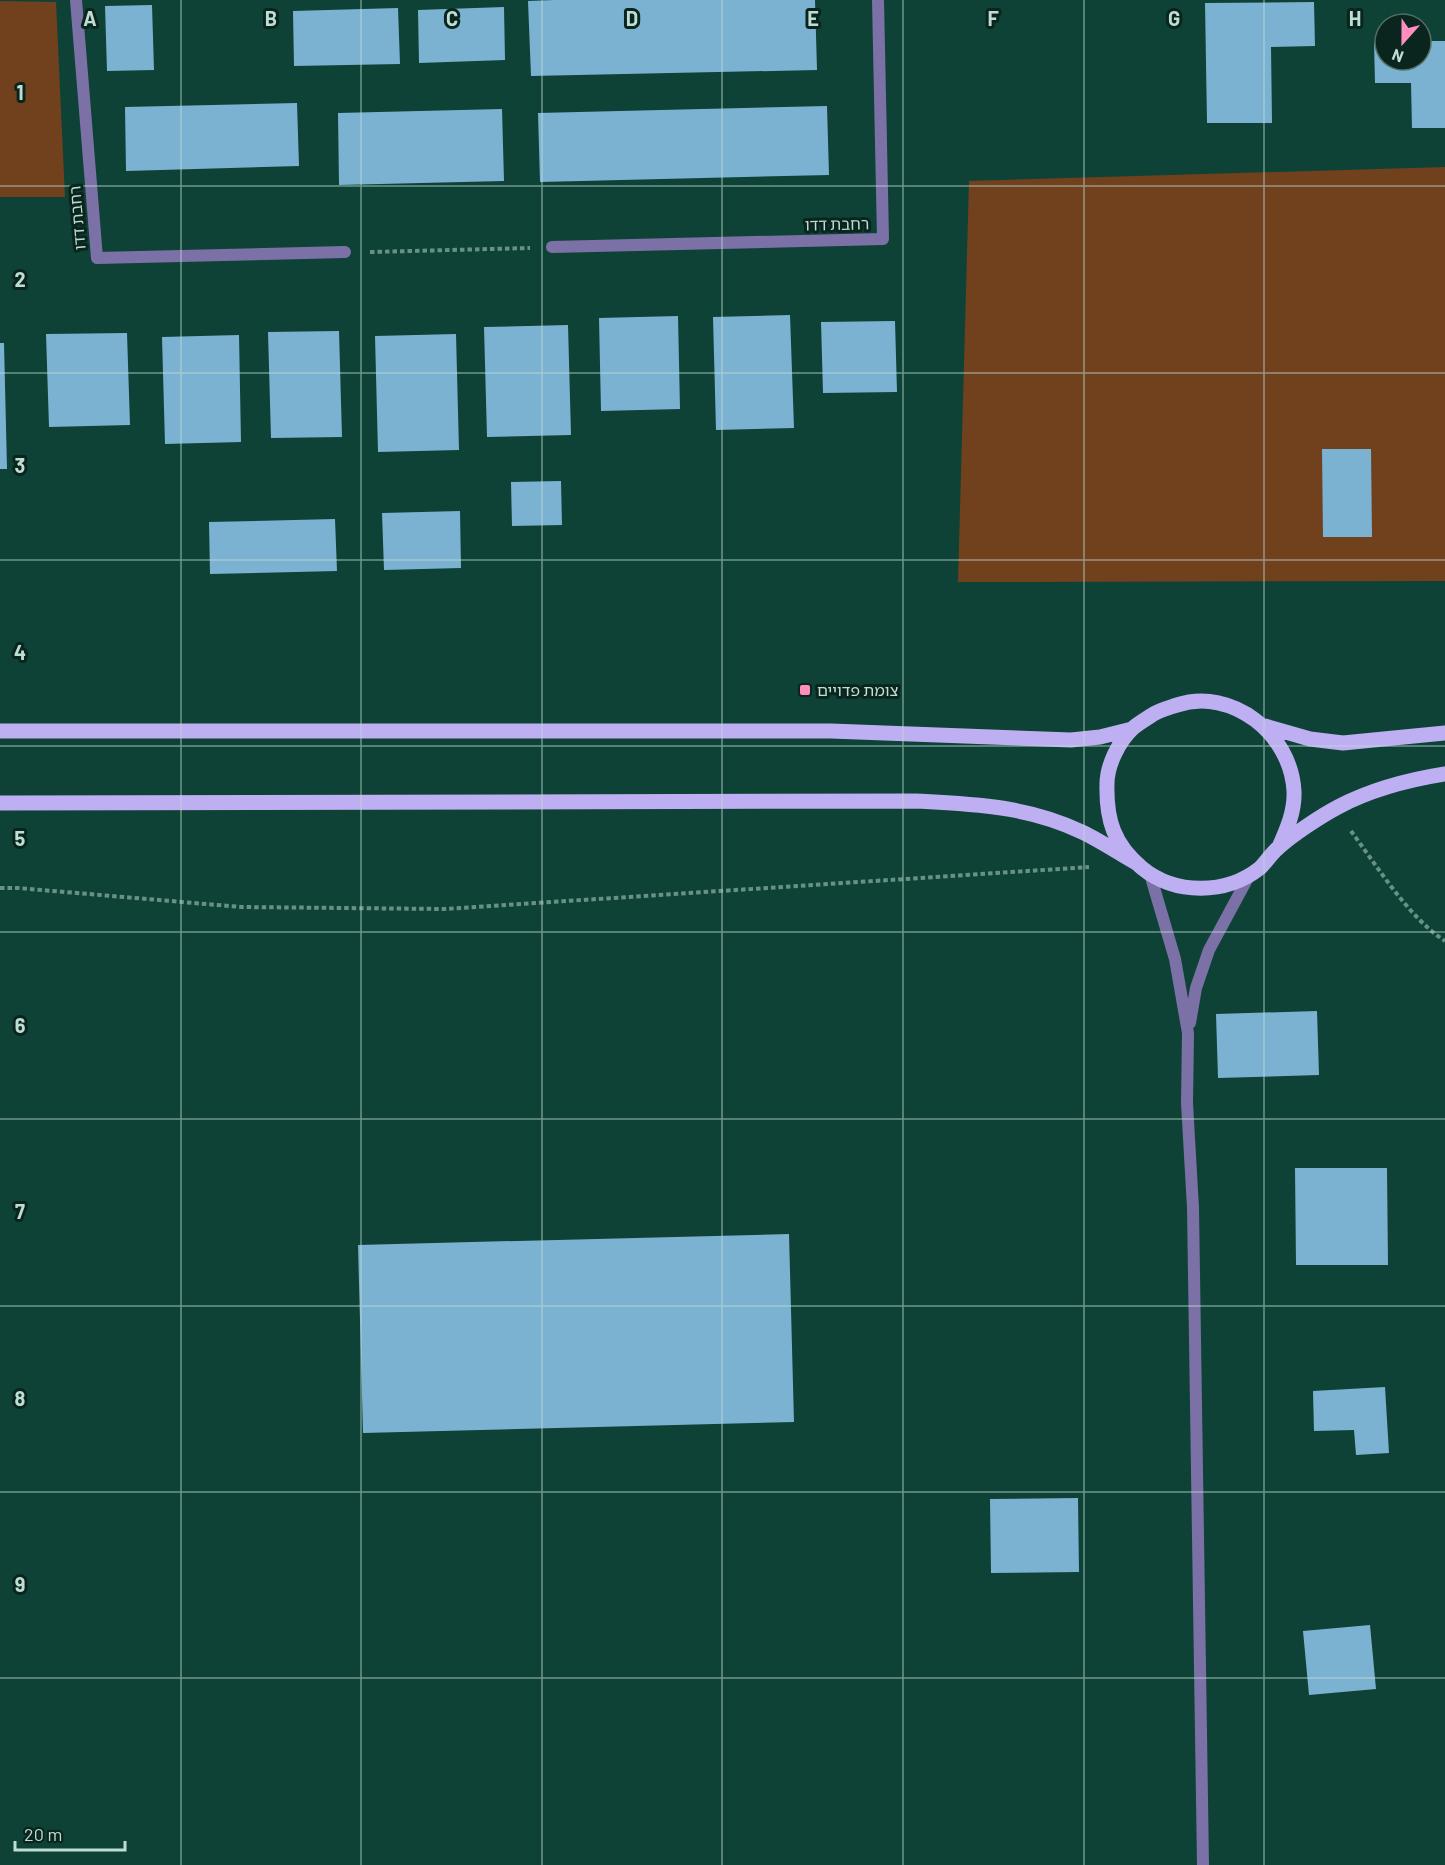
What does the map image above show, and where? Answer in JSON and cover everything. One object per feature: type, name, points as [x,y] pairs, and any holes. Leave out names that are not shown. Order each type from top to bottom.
[{"type":"main road","points":[[1144,869],[1128,856],[1113,832],[1106,806],[1107,780],[1114,755],[1132,729],[1157,711],[1187,701],[1219,702],[1248,714],[1272,734],[1288,760],[1294,791],[1291,820],[1279,847]]},
{"type":"main road","points":[[1261,724],[1292,735],[1343,743],[1445,733]]},
{"type":"main road","points":[[0,731],[831,731],[1071,741],[1132,729]]},
{"type":"main road","points":[[0,803],[915,801],[990,805],[1037,815],[1082,832],[1176,886],[1204,889],[1233,883],[1259,868],[1279,847],[1334,809],[1364,793],[1393,784],[1445,774]]},
{"type":"street","name":"רחבת דדו","points":[[76,0],[97,258],[345,252]]},
{"type":"street","name":"רחבת דדו","points":[[552,247],[883,239],[878,0]]},
{"type":"street","points":[[1144,869],[1175,958],[1188,1034]]},
{"type":"street","points":[[1203,1865],[1194,1220],[1187,1103],[1188,1034],[1196,988],[1209,950],[1250,873]]},
{"type":"path","points":[[345,252],[552,247]]},
{"type":"path","points":[[1334,809],[1409,908],[1429,931],[1445,941]]},
{"type":"path","points":[[0,888],[241,907],[444,909],[1090,867]]},
{"type":"shaded area","points":[[0,1],[56,2],[65,197],[0,197]]},
{"type":"shaded area","points":[[1445,167],[1445,581],[958,582],[969,181]]},
{"type":"building","points":[[815,0],[817,70],[531,76],[528,1]]},
{"type":"building","points":[[1314,2],[1315,46],[1271,47],[1272,123],[1207,123],[1205,3]]},
{"type":"building","points":[[152,5],[154,70],[107,71],[105,6]]},
{"type":"building","points":[[504,7],[505,60],[419,63],[418,10]]},
{"type":"building","points":[[398,8],[400,64],[294,66],[293,11]]},
{"type":"building","points":[[1433,41],[1445,41],[1445,128],[1412,128],[1411,83],[1375,83],[1375,72],[1433,72]]},
{"type":"building","points":[[297,103],[299,166],[126,171],[125,107]]},
{"type":"building","points":[[827,106],[829,175],[540,182],[538,113]]},
{"type":"building","points":[[502,109],[504,181],[339,185],[338,113]]},
{"type":"building","points":[[790,315],[794,428],[716,430],[713,317]]},
{"type":"building","points":[[678,316],[680,409],[601,411],[599,318]]},
{"type":"building","points":[[895,321],[897,392],[823,393],[821,322]]},
{"type":"building","points":[[568,325],[571,435],[487,437],[484,327]]},
{"type":"building","points":[[339,331],[342,437],[271,438],[268,332]]},
{"type":"building","points":[[127,333],[130,425],[49,427],[46,334]]},
{"type":"building","points":[[456,334],[459,450],[378,452],[375,336]]},
{"type":"building","points":[[239,335],[241,442],[165,444],[162,337]]},
{"type":"building","points":[[0,343],[4,343],[7,469],[0,469]]},
{"type":"building","points":[[1322,449],[1371,449],[1372,537],[1323,537]]},
{"type":"building","points":[[561,481],[562,525],[512,526],[511,482]]},
{"type":"building","points":[[460,511],[461,568],[384,570],[382,513]]},
{"type":"building","points":[[335,519],[337,571],[210,574],[209,522]]},
{"type":"building","points":[[1317,1011],[1319,1075],[1218,1078],[1216,1014]]},
{"type":"building","points":[[1295,1168],[1387,1168],[1388,1265],[1296,1265]]},
{"type":"building","points":[[789,1234],[794,1422],[363,1433],[358,1245]]},
{"type":"building","points":[[1385,1387],[1389,1453],[1356,1455],[1354,1430],[1314,1431],[1313,1391]]},
{"type":"building","points":[[1078,1498],[1079,1572],[991,1573],[990,1499]]},
{"type":"building","points":[[1370,1625],[1376,1689],[1309,1695],[1303,1631]]},
{"type":"place","name":"צומת פדויים","points":[[805,690]]}]
